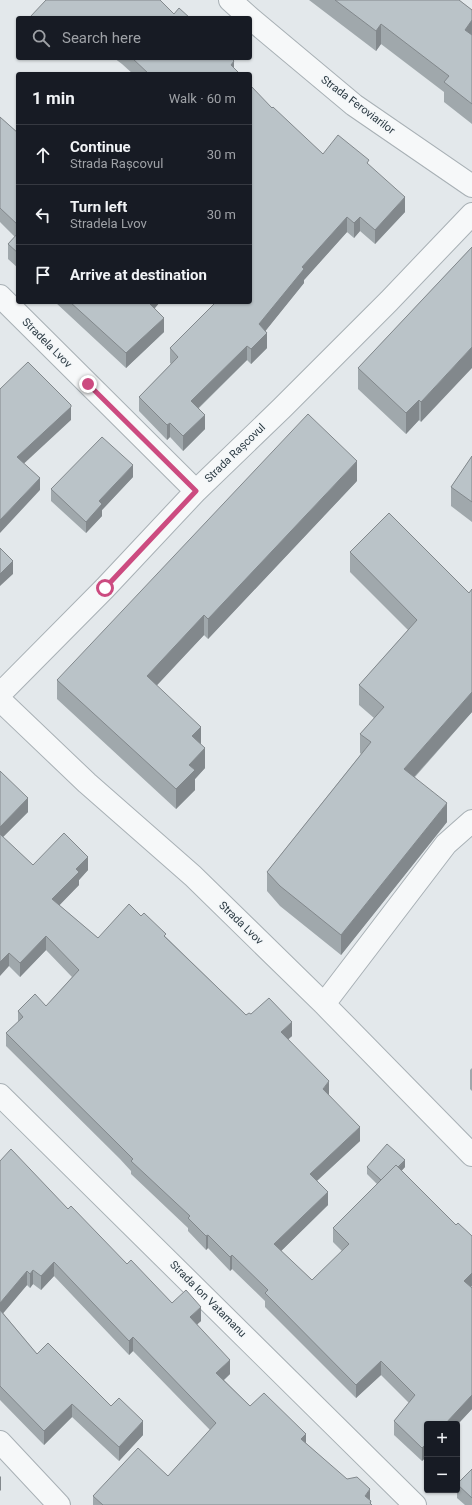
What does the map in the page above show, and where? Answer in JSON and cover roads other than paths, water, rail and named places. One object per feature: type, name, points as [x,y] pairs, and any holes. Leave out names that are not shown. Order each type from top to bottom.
[{"type":"street","name":"Strada Feroviarilor","points":[[230,0],[248,16]]},
{"type":"street","name":"Strada Feroviarilor","points":[[252,20],[354,105],[472,186]]},
{"type":"street","name":"Strada Rașcovul","points":[[0,694],[105,588],[196,491],[389,301],[472,214]]},
{"type":"street","name":"Stradela Lvov","points":[[0,296],[196,491]]},
{"type":"street","name":"Strada Lvov","points":[[0,700],[87,783],[193,876],[324,1004],[472,1155]]},
{"type":"street","points":[[324,1004],[446,844],[472,821]]},
{"type":"street","name":"Strada Ion Vatamanu","points":[[0,1094],[415,1505]]},
{"type":"street","points":[[0,1442],[58,1505]]}]
